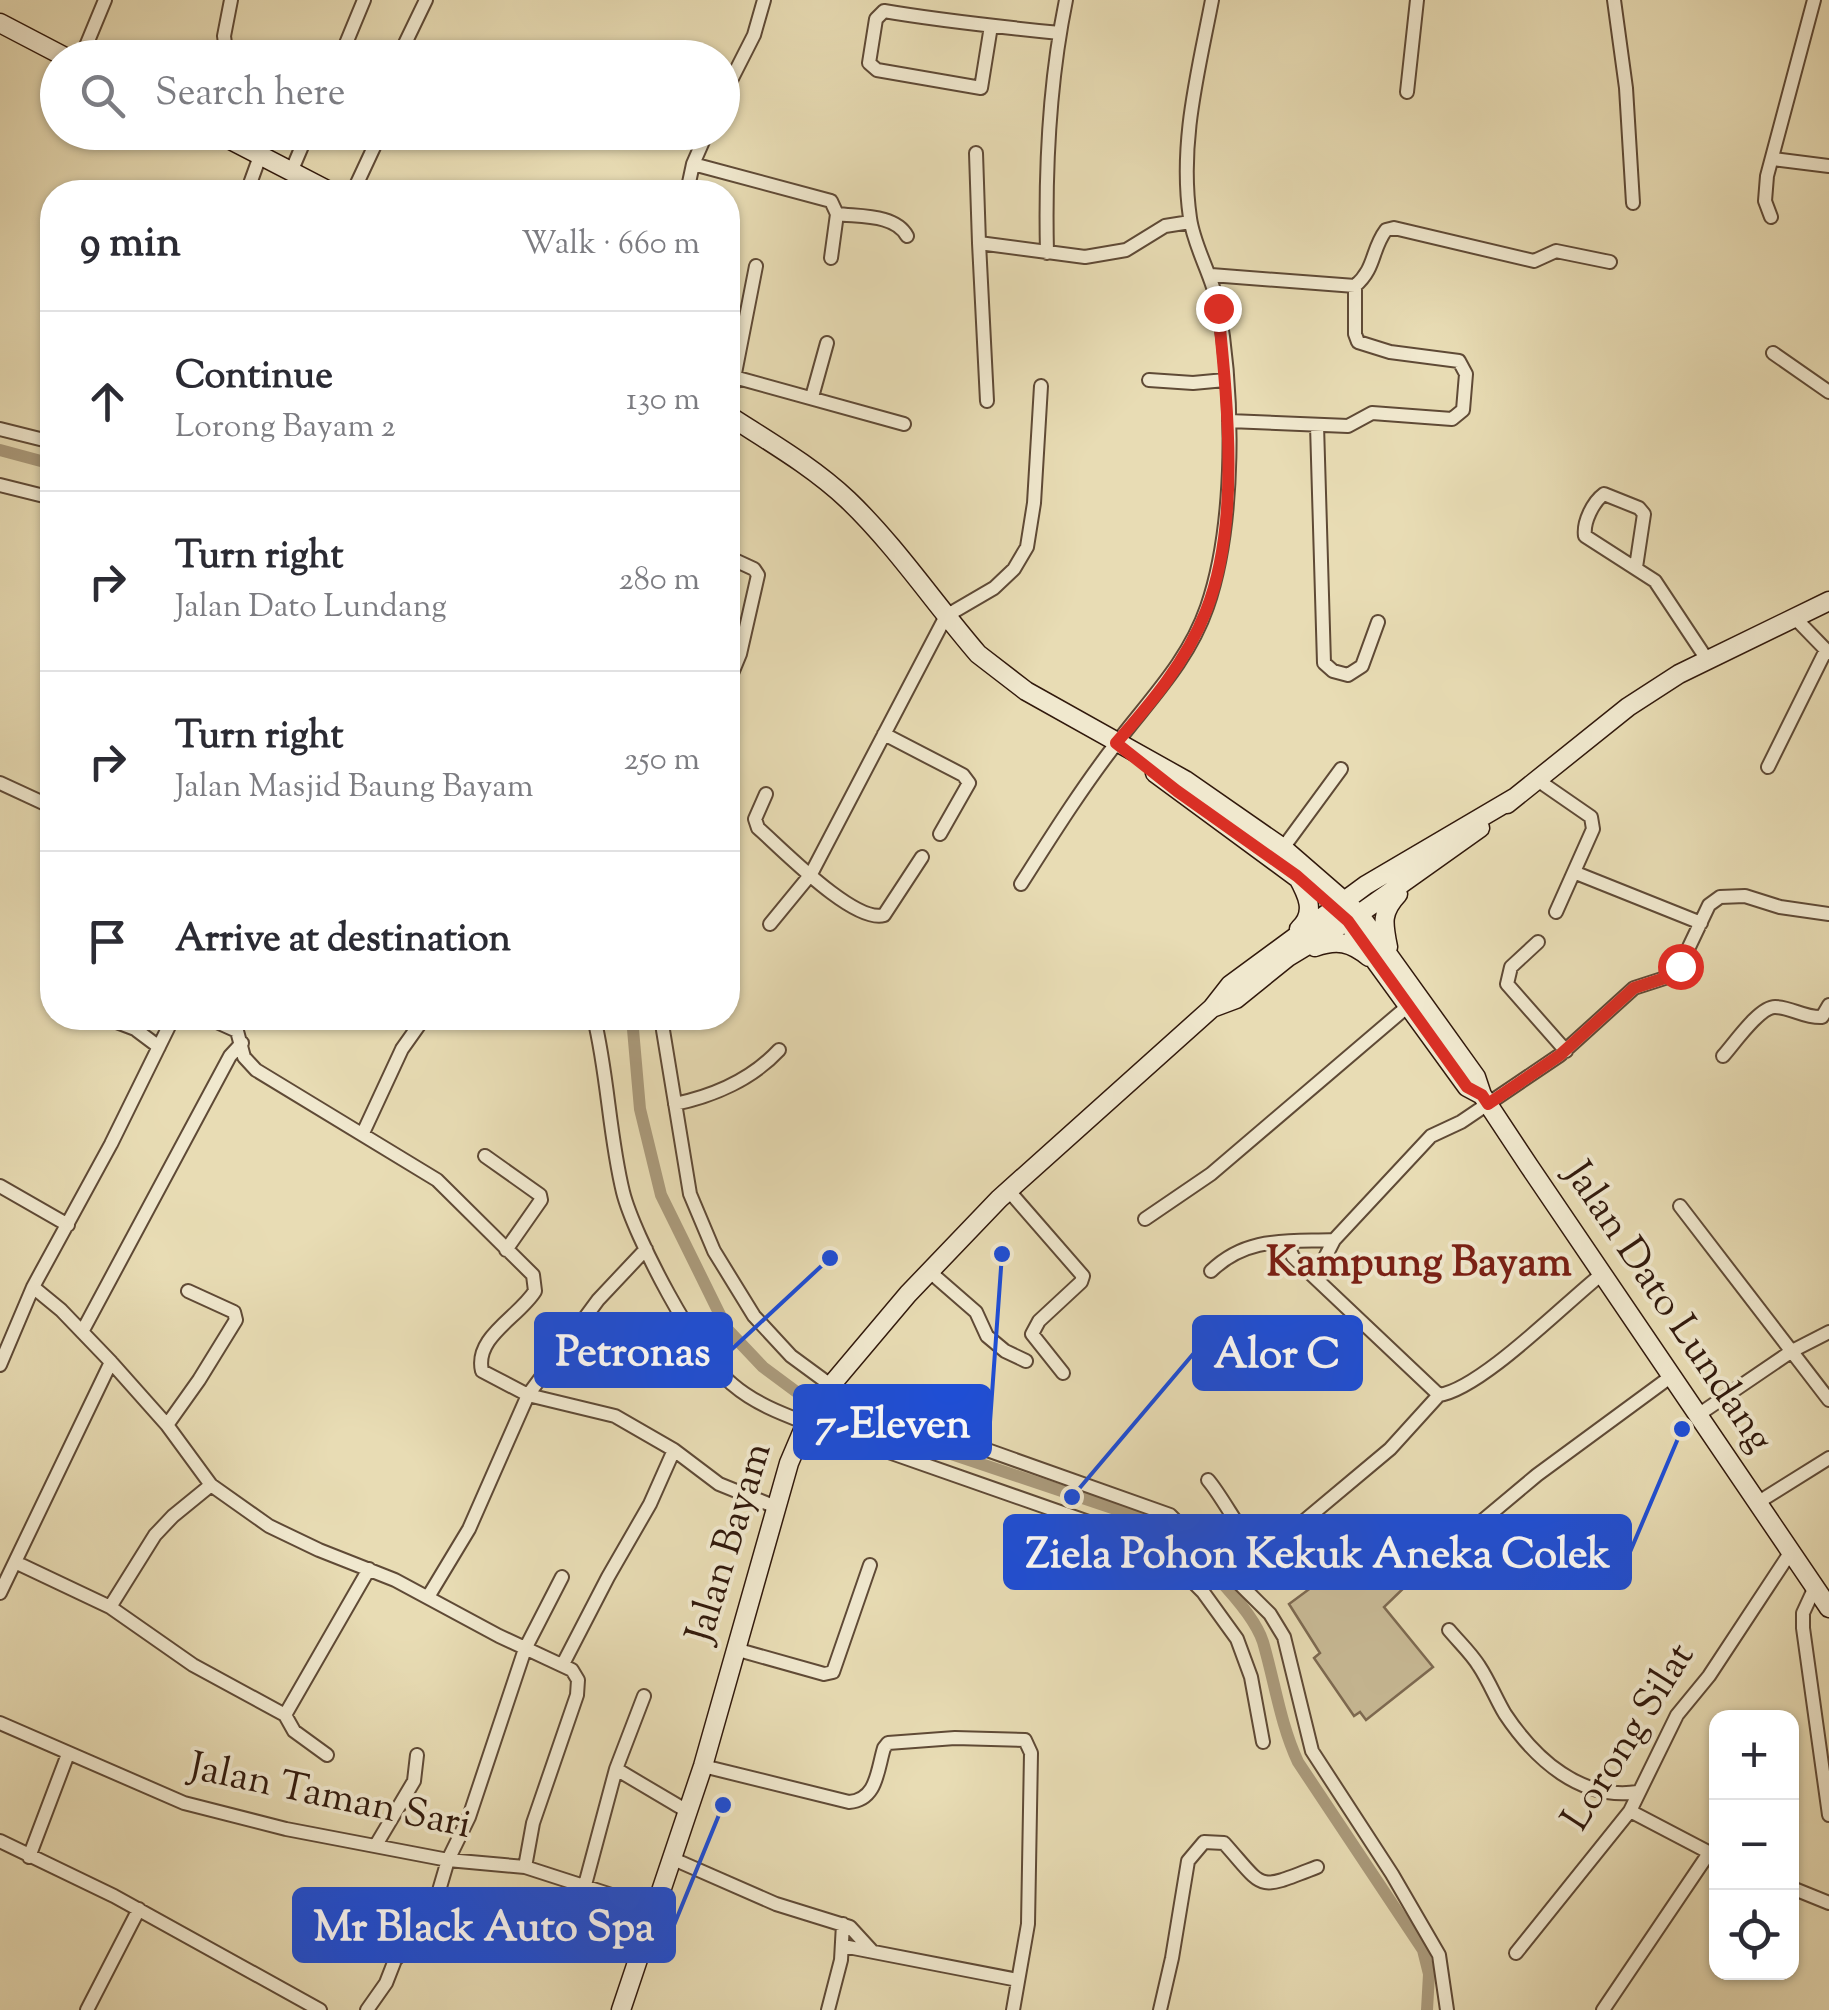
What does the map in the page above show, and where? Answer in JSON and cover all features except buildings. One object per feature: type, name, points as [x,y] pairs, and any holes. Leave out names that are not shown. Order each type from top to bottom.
[{"type":"main road","points":[[0,23],[40,44]]},
{"type":"main road","points":[[249,150],[307,180]]},
{"type":"main road","name":"Jalan Dato Lundang","points":[[740,420],[846,499],[995,670],[1185,780],[1283,848],[1300,871]]},
{"type":"main road","points":[[1284,951],[1331,941],[1346,942],[1385,959],[1382,918],[1387,906],[1412,878],[1628,708],[1706,658],[1829,600]]},
{"type":"main road","name":"Jalan Dato Lundang","points":[[1123,747],[1177,791],[1300,871],[1347,912],[1476,1076],[1485,1100],[1829,1608]]},
{"type":"main road","points":[[1347,912],[1366,885],[1514,798]]},
{"type":"main road","points":[[1300,871],[1342,884],[1366,885]]},
{"type":"main road","points":[[1284,951],[1305,924],[1310,910],[1300,871]]},
{"type":"main road","points":[[1347,912],[1412,878]]},
{"type":"main road","name":"Jalan Bayam","points":[[621,2010],[703,1766],[776,1506],[808,1420],[826,1391],[864,1344],[1008,1191],[1212,1008],[1236,999],[1284,951],[1347,912]]},
{"type":"main road","name":"Jalan Dato Lundang","points":[[1385,959],[1408,1006],[1467,1087],[1485,1100]]},
{"type":"street","points":[[88,40],[105,0]]},
{"type":"street","points":[[225,40],[231,0]]},
{"type":"street","points":[[347,40],[364,0]]},
{"type":"street","points":[[407,40],[426,0]]},
{"type":"street","points":[[740,63],[754,35],[764,0]]},
{"type":"street","points":[[1046,253],[1045,174],[1066,0]]},
{"type":"street","points":[[1021,884],[1168,680],[1206,610],[1222,541],[1229,421],[1218,308],[1211,276],[1190,222],[1185,154],[1208,0]]},
{"type":"street","points":[[1407,92],[1417,0]]},
{"type":"street","points":[[1614,0],[1626,88],[1633,203]]},
{"type":"street","points":[[1770,217],[1764,201],[1814,0]]},
{"type":"street","points":[[991,26],[981,88],[877,70],[869,63],[880,12],[1059,33]]},
{"type":"street","points":[[291,172],[300,150]]},
{"type":"street","points":[[359,180],[373,150]]},
{"type":"street","points":[[690,180],[699,150]]},
{"type":"street","points":[[976,153],[988,401]]},
{"type":"street","points":[[251,180],[260,156]]},
{"type":"street","points":[[1773,159],[1829,166]]},
{"type":"street","points":[[693,164],[831,200],[838,214],[830,258]]},
{"type":"street","points":[[838,214],[889,221],[907,236]]},
{"type":"street","points":[[979,243],[1085,258],[1126,250],[1165,226],[1190,222]]},
{"type":"street","points":[[1211,276],[1355,286],[1368,275],[1380,238],[1386,230],[1394,228],[1534,261],[1556,251],[1610,262]]},
{"type":"street","points":[[740,347],[756,266]]},
{"type":"street","points":[[1229,421],[1348,426],[1372,413],[1452,420],[1463,410],[1466,374],[1459,361],[1390,352],[1358,342],[1355,286]]},
{"type":"street","points":[[812,397],[826,343]]},
{"type":"street","points":[[1773,353],[1829,392]]},
{"type":"street","points":[[740,379],[904,424]]},
{"type":"street","points":[[1149,380],[1225,380]]},
{"type":"street","points":[[770,924],[811,874],[946,616],[1004,579],[1027,546],[1034,502],[1041,386]]},
{"type":"street","points":[[1317,425],[1324,664],[1348,676],[1362,666],[1378,622]]},
{"type":"street","points":[[0,428],[40,439]]},
{"type":"street","points":[[0,485],[40,495]]},
{"type":"street","points":[[1636,567],[1644,514],[1639,508],[1604,494],[1592,510],[1585,536],[1655,581],[1706,658]]},
{"type":"street","points":[[740,562],[754,568],[758,575],[740,654]]},
{"type":"street","points":[[1768,767],[1827,652],[1795,618]]},
{"type":"street","points":[[884,734],[963,776],[969,783],[940,834]]},
{"type":"street","points":[[1283,848],[1341,769]]},
{"type":"street","points":[[1536,779],[1591,816],[1593,829],[1556,912]]},
{"type":"street","points":[[0,783],[40,801]]},
{"type":"street","points":[[766,794],[757,810],[756,825],[841,900],[876,918],[884,915],[922,857]]},
{"type":"street","points":[[1576,872],[1700,924]]},
{"type":"street","points":[[1315,1277],[1334,1240],[1430,1136],[1566,1051],[1634,988],[1665,978],[1680,966],[1709,905],[1720,897],[1745,896],[1780,907],[1829,914]]},
{"type":"street","points":[[1538,942],[1511,966],[1507,984],[1566,1051]]},
{"type":"street","points":[[1724,1056],[1762,1011],[1775,1007],[1808,1018],[1822,1017],[1829,1005]]},
{"type":"street","points":[[1146,1218],[1211,1174],[1408,1006]]},
{"type":"street","points":[[137,1030],[158,1047]]},
{"type":"street","points":[[0,1365],[33,1287],[167,1030]]},
{"type":"street","points":[[235,1030],[244,1057],[256,1070],[437,1180],[533,1275],[535,1291],[486,1344],[480,1362],[482,1371],[528,1394],[615,1416],[674,1450],[719,1484],[776,1506]]},
{"type":"street","points":[[363,1133],[402,1049],[415,1030]]},
{"type":"street","points":[[596,1030],[622,1190],[631,1220],[697,1341],[728,1382],[766,1407],[1157,1546],[1203,1592],[1237,1639],[1252,1677],[1264,1742]]},
{"type":"street","points":[[663,1030],[690,1194],[714,1251],[754,1316],[826,1391],[1170,1515],[1270,1614],[1284,1637],[1312,1750],[1439,1955],[1446,2010]]},
{"type":"street","points":[[82,1332],[230,1056],[242,1044]]},
{"type":"street","points":[[675,1104],[719,1092],[770,1060],[779,1050]]},
{"type":"street","points":[[486,1156],[540,1195],[541,1200],[506,1250]]},
{"type":"street","points":[[0,1186],[68,1224]]},
{"type":"street","points":[[1008,1191],[1082,1276],[1081,1282],[1039,1321],[1032,1334],[1063,1373]]},
{"type":"street","points":[[1680,1206],[1829,1400]]},
{"type":"street","points":[[1211,1271],[1238,1250],[1272,1242],[1334,1240]]},
{"type":"street","points":[[1286,1242],[1293,1257],[1439,1395]]},
{"type":"street","points":[[428,1598],[470,1529],[528,1394],[598,1300],[646,1249]]},
{"type":"street","points":[[930,1272],[976,1312],[987,1336],[1004,1351],[1026,1362]]},
{"type":"street","points":[[1208,1480],[1252,1546],[1266,1552],[1390,1449],[1439,1395],[1450,1393],[1490,1366],[1602,1274]]},
{"type":"street","points":[[33,1287],[111,1362],[167,1425],[211,1485],[269,1526],[369,1569],[526,1649],[564,1664],[578,1680],[577,1695],[533,1823],[525,1866]]},
{"type":"street","points":[[167,1425],[236,1320],[234,1312],[188,1291]]},
{"type":"street","points":[[1698,1415],[1792,1351],[1829,1332]]},
{"type":"street","points":[[0,1593],[111,1362]]},
{"type":"street","points":[[1463,1537],[1537,1475],[1673,1375]]},
{"type":"street","points":[[564,1664],[650,1504],[674,1450]]},
{"type":"street","points":[[1756,1503],[1829,1458]]},
{"type":"street","points":[[110,1608],[155,1536],[211,1485]]},
{"type":"street","name":"Lorong Silat","points":[[1516,1954],[1630,1811],[1676,1715],[1709,1676],[1790,1552]]},
{"type":"street","points":[[15,1562],[110,1608],[193,1664],[285,1715],[294,1731],[327,1755]]},
{"type":"street","points":[[735,1649],[824,1674],[833,1672],[870,1565]]},
{"type":"street","points":[[285,1715],[369,1569]]},
{"type":"street","points":[[367,2010],[396,1960],[428,1928],[448,1860],[470,1817],[526,1649],[562,1576]]},
{"type":"street","points":[[1815,1587],[1803,1613],[1802,1628],[1829,1815]]},
{"type":"street","points":[[1449,1630],[1480,1666],[1504,1712],[1538,1754],[1576,1783],[1597,1792],[1638,1792]]},
{"type":"street","points":[[567,1952],[616,1770],[644,1696]]},
{"type":"street","name":"Jalan Taman Sari","points":[[0,1724],[184,1803],[286,1829],[448,1860],[525,1866],[655,1910]]},
{"type":"street","points":[[703,1766],[850,1802],[862,1801],[871,1794],[888,1743],[955,1738],[1026,1740],[1031,1753],[1028,1924],[1013,2010]]},
{"type":"street","points":[[30,1857],[68,1754]]},
{"type":"street","points":[[376,1845],[414,1781],[417,1755]]},
{"type":"street","points":[[616,1770],[687,1811]]},
{"type":"street","points":[[1630,1811],[1709,1853]]},
{"type":"street","points":[[0,1842],[70,1873],[320,2010]]},
{"type":"street","points":[[1160,2010],[1188,1861],[1204,1842],[1224,1843],[1256,1880],[1268,1884],[1316,1867]]},
{"type":"street","points":[[671,1858],[776,1904],[843,1924],[858,1933],[872,1951]]},
{"type":"street","points":[[1604,2010],[1709,1861]]},
{"type":"street","points":[[1797,1890],[1829,1903]]},
{"type":"street","points":[[87,2010],[138,1910]]},
{"type":"street","points":[[828,2010],[844,1946],[843,1924]]},
{"type":"street","points":[[844,1946],[1018,1980]]},
{"type":"shaded area","points":[[1377,1539],[1388,1547],[1412,1580],[1384,1607],[1433,1667],[1366,1720],[1360,1712],[1354,1716],[1314,1658],[1320,1653],[1289,1604]]},
{"type":"waterway","points":[[0,450],[40,461]]},
{"type":"waterway","points":[[633,1030],[640,1109],[661,1195],[727,1329],[763,1367],[802,1396],[862,1424],[1154,1522],[1200,1560],[1246,1611],[1263,1642],[1298,1762],[1423,1950],[1429,1974],[1427,2010]]},
{"type":"place","name":"7-Eleven","points":[[1002,1254]]},
{"type":"place","name":"Petronas","points":[[830,1258]]},
{"type":"place","name":"Ziela Pohon Kekuk Aneka Colek","points":[[1682,1429]]},
{"type":"place","name":"Alor C","points":[[1072,1497]]},
{"type":"place","name":"Mr Black Auto Spa","points":[[723,1805]]},
{"type":"district","name":"Kampung Bayam","points":[[1419,1265]]},
{"type":"route","points":[[1218,308],[1229,454],[1215,580],[1186,652],[1116,743],[1297,876],[1348,921],[1467,1087],[1482,1095],[1488,1104],[1560,1055],[1634,988],[1665,978],[1680,966]]}]
